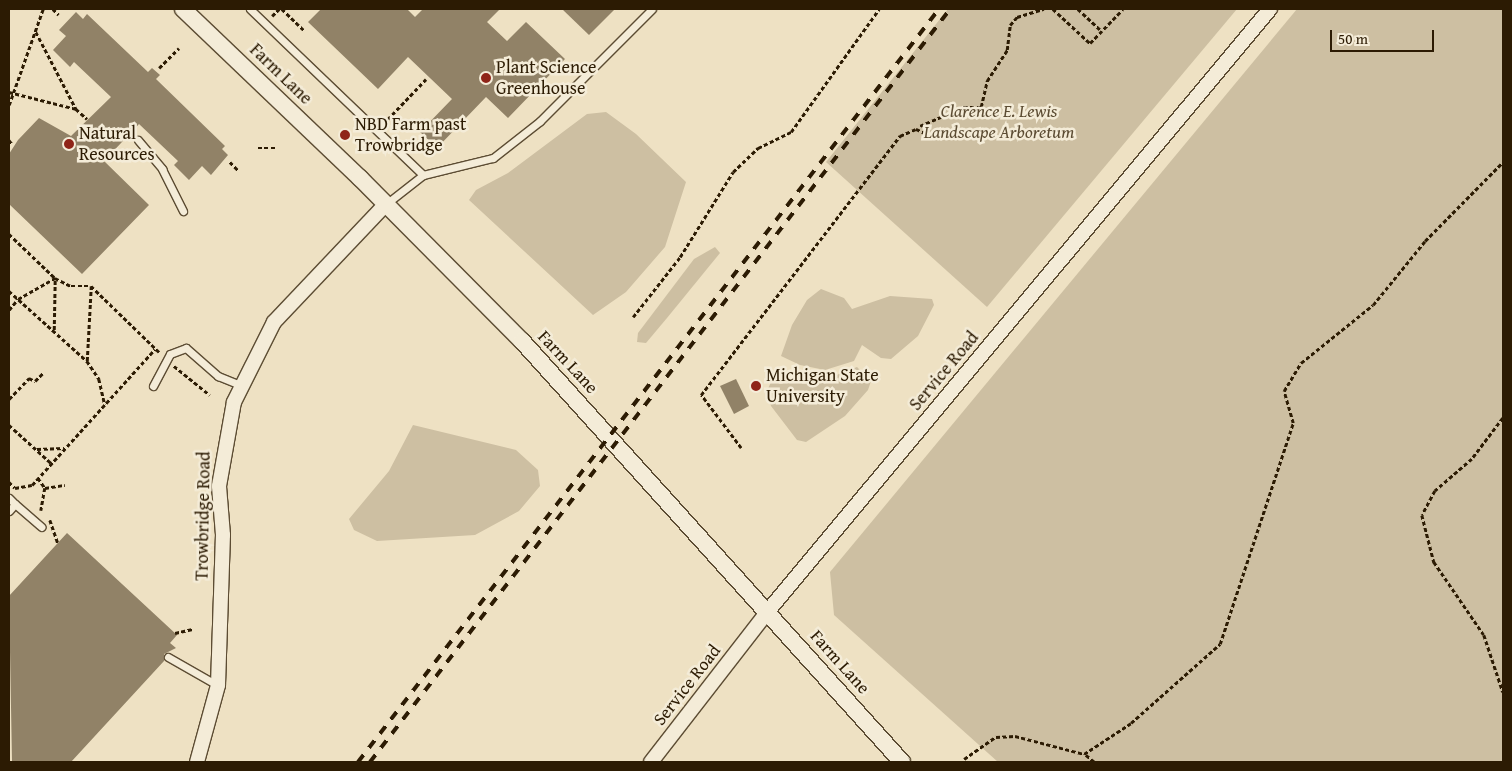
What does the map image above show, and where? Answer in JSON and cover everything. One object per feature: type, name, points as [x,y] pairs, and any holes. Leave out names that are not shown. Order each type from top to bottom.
[{"type":"street","name":"Farm Lane","points":[[183,9],[386,204],[522,341],[768,611],[902,762]]},
{"type":"street","name":"Service Road","points":[[651,762],[768,611],[1270,9]]},
{"type":"street","name":"Trowbridge Road","points":[[196,762],[218,685],[221,461],[240,385],[261,342],[288,304],[386,204]]},
{"type":"lane","points":[[250,9],[422,175]]},
{"type":"lane","points":[[386,204],[422,175],[493,158],[562,101],[652,9]]},
{"type":"lane","points":[[138,140],[162,170],[183,211]]},
{"type":"lane","points":[[153,386],[166,359],[186,348],[218,376],[240,385]]},
{"type":"lane","points":[[9,498],[41,527]]},
{"type":"lane","points":[[9,510],[15,504]]},
{"type":"lane","points":[[168,657],[218,685]]},
{"type":"path","points":[[9,105],[16,94],[43,9]]},
{"type":"path","points":[[53,9],[59,14]]},
{"type":"path","points":[[282,9],[304,30]]},
{"type":"path","points":[[633,317],[680,258],[733,172],[758,148],[791,132],[880,9]]},
{"type":"path","points":[[920,126],[964,107],[981,106],[987,81],[1007,50],[1010,25],[1017,17],[1044,9]]},
{"type":"path","points":[[1054,9],[1090,43],[1123,9]]},
{"type":"path","points":[[1078,9],[1102,31]]},
{"type":"path","points":[[36,32],[76,108],[87,119]]},
{"type":"path","points":[[159,68],[179,48]]},
{"type":"path","points":[[377,130],[426,79]]},
{"type":"path","points":[[9,92],[76,108]]},
{"type":"path","points":[[740,448],[701,395],[900,136],[916,129],[934,137]]},
{"type":"path","points":[[9,140],[13,145]]},
{"type":"path","points":[[258,148],[275,148]]},
{"type":"path","points":[[230,162],[238,170]]},
{"type":"path","points":[[1084,754],[1131,723],[1220,644],[1292,423],[1284,391],[1300,363],[1373,305],[1425,242],[1503,162]]},
{"type":"path","points":[[9,234],[54,278],[71,286],[91,286],[155,349],[210,395]]},
{"type":"path","points":[[9,310],[18,299],[54,278]]},
{"type":"path","points":[[54,278],[54,330]]},
{"type":"path","points":[[87,361],[91,286]]},
{"type":"path","points":[[9,291],[87,361],[98,378],[104,404]]},
{"type":"path","points":[[9,482],[15,488],[32,485],[155,349]]},
{"type":"path","points":[[9,399],[29,378],[35,381],[44,372]]},
{"type":"path","points":[[1503,418],[1472,459],[1434,490],[1422,515],[1434,562],[1484,635],[1503,692]]},
{"type":"path","points":[[9,425],[51,463]]},
{"type":"path","points":[[35,449],[65,448]]},
{"type":"path","points":[[38,478],[45,488],[41,512]]},
{"type":"path","points":[[45,488],[65,484]]},
{"type":"path","points":[[175,633],[193,629]]},
{"type":"path","points":[[964,760],[996,737],[1015,736],[1084,754],[1094,762]]},
{"type":"green space","name":"Clarence E. Lewis Landscape Arboretum","points":[[948,9],[1237,9],[987,307],[826,162]]},
{"type":"green space","points":[[1297,9],[1503,9],[1503,762],[998,762],[834,615],[830,572]]},
{"type":"green space","points":[[606,112],[636,134],[686,182],[665,247],[626,292],[593,315],[469,200],[476,190],[508,173],[587,114]]},
{"type":"green space","points":[[715,247],[720,253],[667,318],[646,343],[637,342],[638,333],[694,259]]},
{"type":"green space","points":[[821,289],[844,298],[852,309],[890,296],[932,299],[934,305],[918,336],[891,359],[881,358],[862,345],[854,361],[825,370],[800,365],[781,356],[792,325],[807,300]]},
{"type":"green space","points":[[857,367],[871,381],[868,390],[845,416],[806,442],[797,440],[771,406],[767,391],[775,373],[829,378]]},
{"type":"green space","points":[[413,425],[516,450],[538,470],[540,486],[519,511],[475,535],[377,541],[354,530],[349,519],[389,471]]},
{"type":"building","name":"Plant Science Greenhouse","points":[[321,9],[407,9],[415,17],[423,9],[500,9],[487,22],[507,41],[526,22],[565,59],[508,118],[486,97],[437,148],[420,132],[452,99],[408,57],[378,89],[308,22]]},
{"type":"building","points":[[562,9],[615,9],[589,35]]},
{"type":"building","name":"Natural Resources","points":[[76,12],[83,19],[87,14],[148,72],[152,68],[160,75],[156,79],[225,146],[222,149],[228,155],[211,175],[202,166],[189,180],[174,165],[178,161],[139,124],[104,161],[149,205],[82,274],[9,204],[9,154],[18,140],[39,118],[71,136],[111,97],[74,62],[70,67],[53,50],[66,36],[59,30]]},
{"type":"building","points":[[736,379],[749,406],[734,414],[720,386]]},
{"type":"building","points":[[67,533],[177,635],[170,643],[176,648],[164,654],[164,661],[71,762],[12,762],[9,596]]},
{"type":"railway","points":[[358,762],[939,9]]},
{"type":"railway","points":[[370,762],[950,9]]},
{"type":"place","name":"Plant Science Greenhouse","points":[[486,78]]},
{"type":"place","name":"NBD Farm past Trowbridge","points":[[345,135]]},
{"type":"place","name":"Natural Resources","points":[[69,144]]},
{"type":"place","name":"Michigan State University","points":[[756,386]]}]
